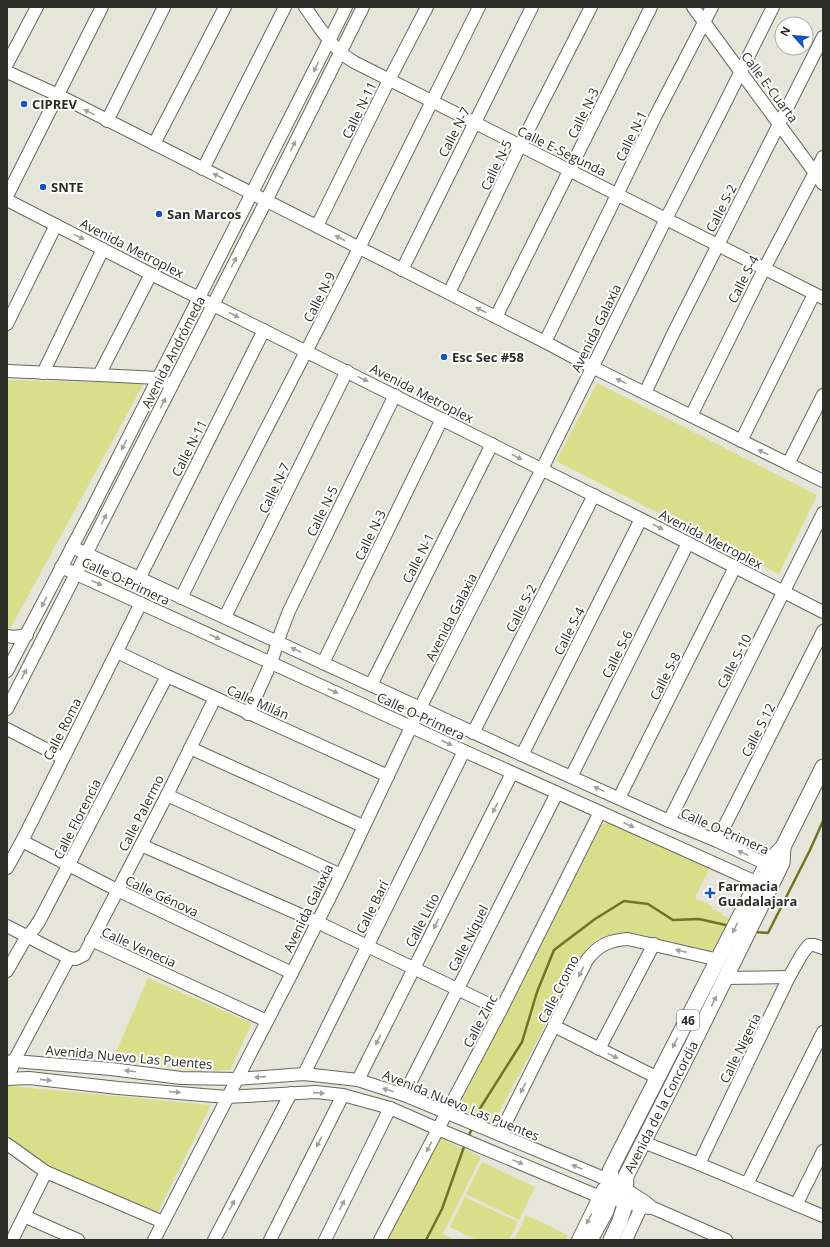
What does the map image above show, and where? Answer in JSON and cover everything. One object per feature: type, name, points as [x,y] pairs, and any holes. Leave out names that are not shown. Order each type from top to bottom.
[{"type":"main road","name":"Avenida de la Concordia","points":[[611,1240],[620,1221],[616,1185],[658,1078],[719,960],[773,867],[782,863],[783,847],[823,768]]},
{"type":"main road","name":"Avenida de la Concordia","points":[[590,1240],[606,1211],[606,1197],[626,1176],[689,1052],[725,978],[763,885]]},
{"type":"street","points":[[7,64],[37,7]]},
{"type":"street","points":[[7,196],[102,7]]},
{"type":"street","points":[[107,121],[164,7]]},
{"type":"street","points":[[154,144],[225,7]]},
{"type":"street","points":[[203,169],[286,7]]},
{"type":"street","name":"Calle E-Segunda","points":[[305,7],[329,42],[340,53],[354,62],[819,296]]},
{"type":"street","name":"Avenida Andrómeda","points":[[7,670],[62,567],[346,7]]},
{"type":"street","name":"Avenida Andrómeda","points":[[7,709],[266,201],[363,7]]},
{"type":"street","name":"Calle N-11","points":[[317,226],[427,7]]},
{"type":"street","name":"Calle N-9","points":[[182,598],[479,7]]},
{"type":"street","name":"Calle N-7","points":[[402,270],[532,7]]},
{"type":"street","name":"Calle N-5","points":[[449,293],[520,146],[591,7]]},
{"type":"street","name":"Calle N-3","points":[[496,317],[651,7]]},
{"type":"street","name":"Calle E-Cuarta","points":[[693,7],[780,123],[823,184]]},
{"type":"street","name":"Calle N-1","points":[[545,342],[712,7]]},
{"type":"street","name":"Avenida Galaxia","points":[[154,1240],[292,973],[420,708],[542,469],[773,7]]},
{"type":"street","name":"Calle S-2","points":[[645,393],[673,334],[823,37]]},
{"type":"street","points":[[7,72],[58,95],[592,367],[823,481]]},
{"type":"street","name":"Calle S-4","points":[[691,416],[764,268],[823,157]]},
{"type":"street","name":"Avenida Metroplex","points":[[7,200],[151,274],[200,297],[594,495],[823,612]]},
{"type":"street","points":[[7,324],[56,225]]},
{"type":"street","points":[[43,373],[103,249]]},
{"type":"street","points":[[99,375],[151,274]]},
{"type":"street","points":[[741,440],[819,296]]},
{"type":"street","name":"Calle N-11","points":[[139,579],[264,330]]},
{"type":"street","points":[[7,371],[158,378],[172,385]]},
{"type":"street","name":"Calle N-7","points":[[225,618],[348,371]]},
{"type":"street","name":"Calle N-5","points":[[248,714],[271,663],[289,611],[395,395]]},
{"type":"street","points":[[788,464],[823,395]]},
{"type":"street","name":"Calle N-3","points":[[323,663],[442,419]]},
{"type":"street","name":"Calle N-1","points":[[371,685],[492,444]]},
{"type":"street","name":"Calle S-2","points":[[473,732],[594,495]]},
{"type":"street","name":"Calle S-10","points":[[668,821],[823,513]]},
{"type":"street","name":"Calle S-4","points":[[522,755],[641,519]]},
{"type":"street","name":"Calle S-6","points":[[571,776],[688,543]]},
{"type":"street","name":"Calle O-Primera","points":[[72,547],[522,755],[773,867]]},
{"type":"street","name":"Calle O-Primera","points":[[62,567],[512,773],[763,885]]},
{"type":"street","name":"Calle S-8","points":[[619,798],[735,567]]},
{"type":"street","name":"Calle Roma","points":[[7,868],[22,841],[141,603]]},
{"type":"street","name":"Calle S 12","points":[[717,841],[823,631]]},
{"type":"street","points":[[7,636],[14,637],[26,635]]},
{"type":"street","name":"Calle Milán","points":[[117,652],[248,714],[388,776]]},
{"type":"street","name":"Calle Florencia","points":[[7,971],[27,936],[36,926],[69,866],[167,676]]},
{"type":"street","name":"Calle Palermo","points":[[92,940],[215,698]]},
{"type":"street","points":[[7,729],[63,758]]},
{"type":"street","points":[[190,748],[363,826]]},
{"type":"street","name":"Calle Barí","points":[[304,1074],[464,751]]},
{"type":"street","name":"Calle Litio","points":[[358,1080],[512,773]]},
{"type":"street","name":"Calle Níquel","points":[[404,1095],[557,793]]},
{"type":"street","points":[[167,795],[340,875]]},
{"type":"street","name":"Calle Zinc","points":[[380,1240],[501,1010],[600,812]]},
{"type":"street","name":"Calle Génova","points":[[22,841],[117,890],[292,973]]},
{"type":"street","points":[[141,845],[317,922],[501,1010]]},
{"type":"street","points":[[7,926],[69,958],[10,1061],[8,1079],[29,1078],[118,1088],[227,1097],[316,1092],[343,1095],[390,1108],[593,1194],[606,1197]]},
{"type":"street","name":"Calle Cromo","points":[[495,1132],[554,1026],[587,960],[598,948],[606,943],[628,939],[719,960]]},
{"type":"street","name":"Calle Venecia","points":[[69,958],[76,959],[84,955],[92,940],[267,1021]]},
{"type":"street","points":[[599,1049],[654,944]]},
{"type":"street","name":"Calle Nigeria","points":[[699,1164],[802,954],[809,946],[814,945],[823,948]]},
{"type":"street","points":[[725,978],[789,978]]},
{"type":"street","points":[[554,1026],[658,1078]]},
{"type":"street","points":[[747,1184],[823,1032]]},
{"type":"street","name":"Avenida Nuevo Las Puentes","points":[[10,1061],[112,1069],[181,1078],[237,1079],[304,1074],[358,1080],[404,1095],[495,1132],[616,1185],[646,1205],[726,1240]]},
{"type":"street","points":[[214,1240],[290,1093]]},
{"type":"street","points":[[270,1240],[343,1095]]},
{"type":"street","points":[[324,1240],[390,1108]]},
{"type":"street","points":[[643,1142],[823,1216]]},
{"type":"street","points":[[7,1144],[46,1172],[163,1222]]},
{"type":"street","points":[[796,1204],[823,1151]]},
{"type":"street","points":[[12,1240],[46,1172]]},
{"type":"street","name":"Avenida de la Concordia","points":[[578,1240],[606,1197]]},
{"type":"street","points":[[626,1240],[646,1205]]},
{"type":"street","points":[[24,1216],[78,1240]]},
{"type":"green space","points":[[7,380],[144,383],[10,629],[7,627]]},
{"type":"green space","points":[[597,383],[817,495],[779,574],[556,461]]},
{"type":"green space","points":[[608,823],[709,869],[695,898],[712,906],[711,908],[731,919],[714,952],[635,933],[620,932],[599,938],[587,948],[493,1123],[458,1108],[602,824]]},
{"type":"green space","points":[[148,978],[252,1023],[230,1070],[194,1071],[113,1059]]},
{"type":"green space","points":[[7,1086],[211,1105],[158,1212],[45,1166],[7,1137]]},
{"type":"green space","points":[[436,1136],[481,1157],[443,1234],[455,1240],[384,1240]]},
{"type":"green space","points":[[482,1162],[535,1187],[519,1220],[466,1194]]},
{"type":"green space","points":[[465,1197],[518,1222],[509,1240],[477,1240],[450,1227]]},
{"type":"green space","points":[[526,1215],[568,1235],[565,1240],[514,1240]]},
{"type":"waterway","points":[[756,932],[768,933],[823,821]]},
{"type":"waterway","points":[[474,1121],[479,1110],[522,1042],[537,992],[554,950],[595,919],[624,901],[648,904],[673,920],[699,919],[730,926]]},
{"type":"waterway","points":[[468,1138],[472,1128]]},
{"type":"waterway","points":[[426,1240],[442,1209],[465,1144]]},
{"type":"place","name":"CIPREV","points":[[24,104]]},
{"type":"place","name":"SNTE","points":[[43,187]]},
{"type":"place","name":"San Marcos","points":[[159,214]]},
{"type":"place","name":"Esc Sec #58","points":[[444,357]]},
{"type":"place","name":"Farmacia Guadalajara","points":[[710,893]]}]
